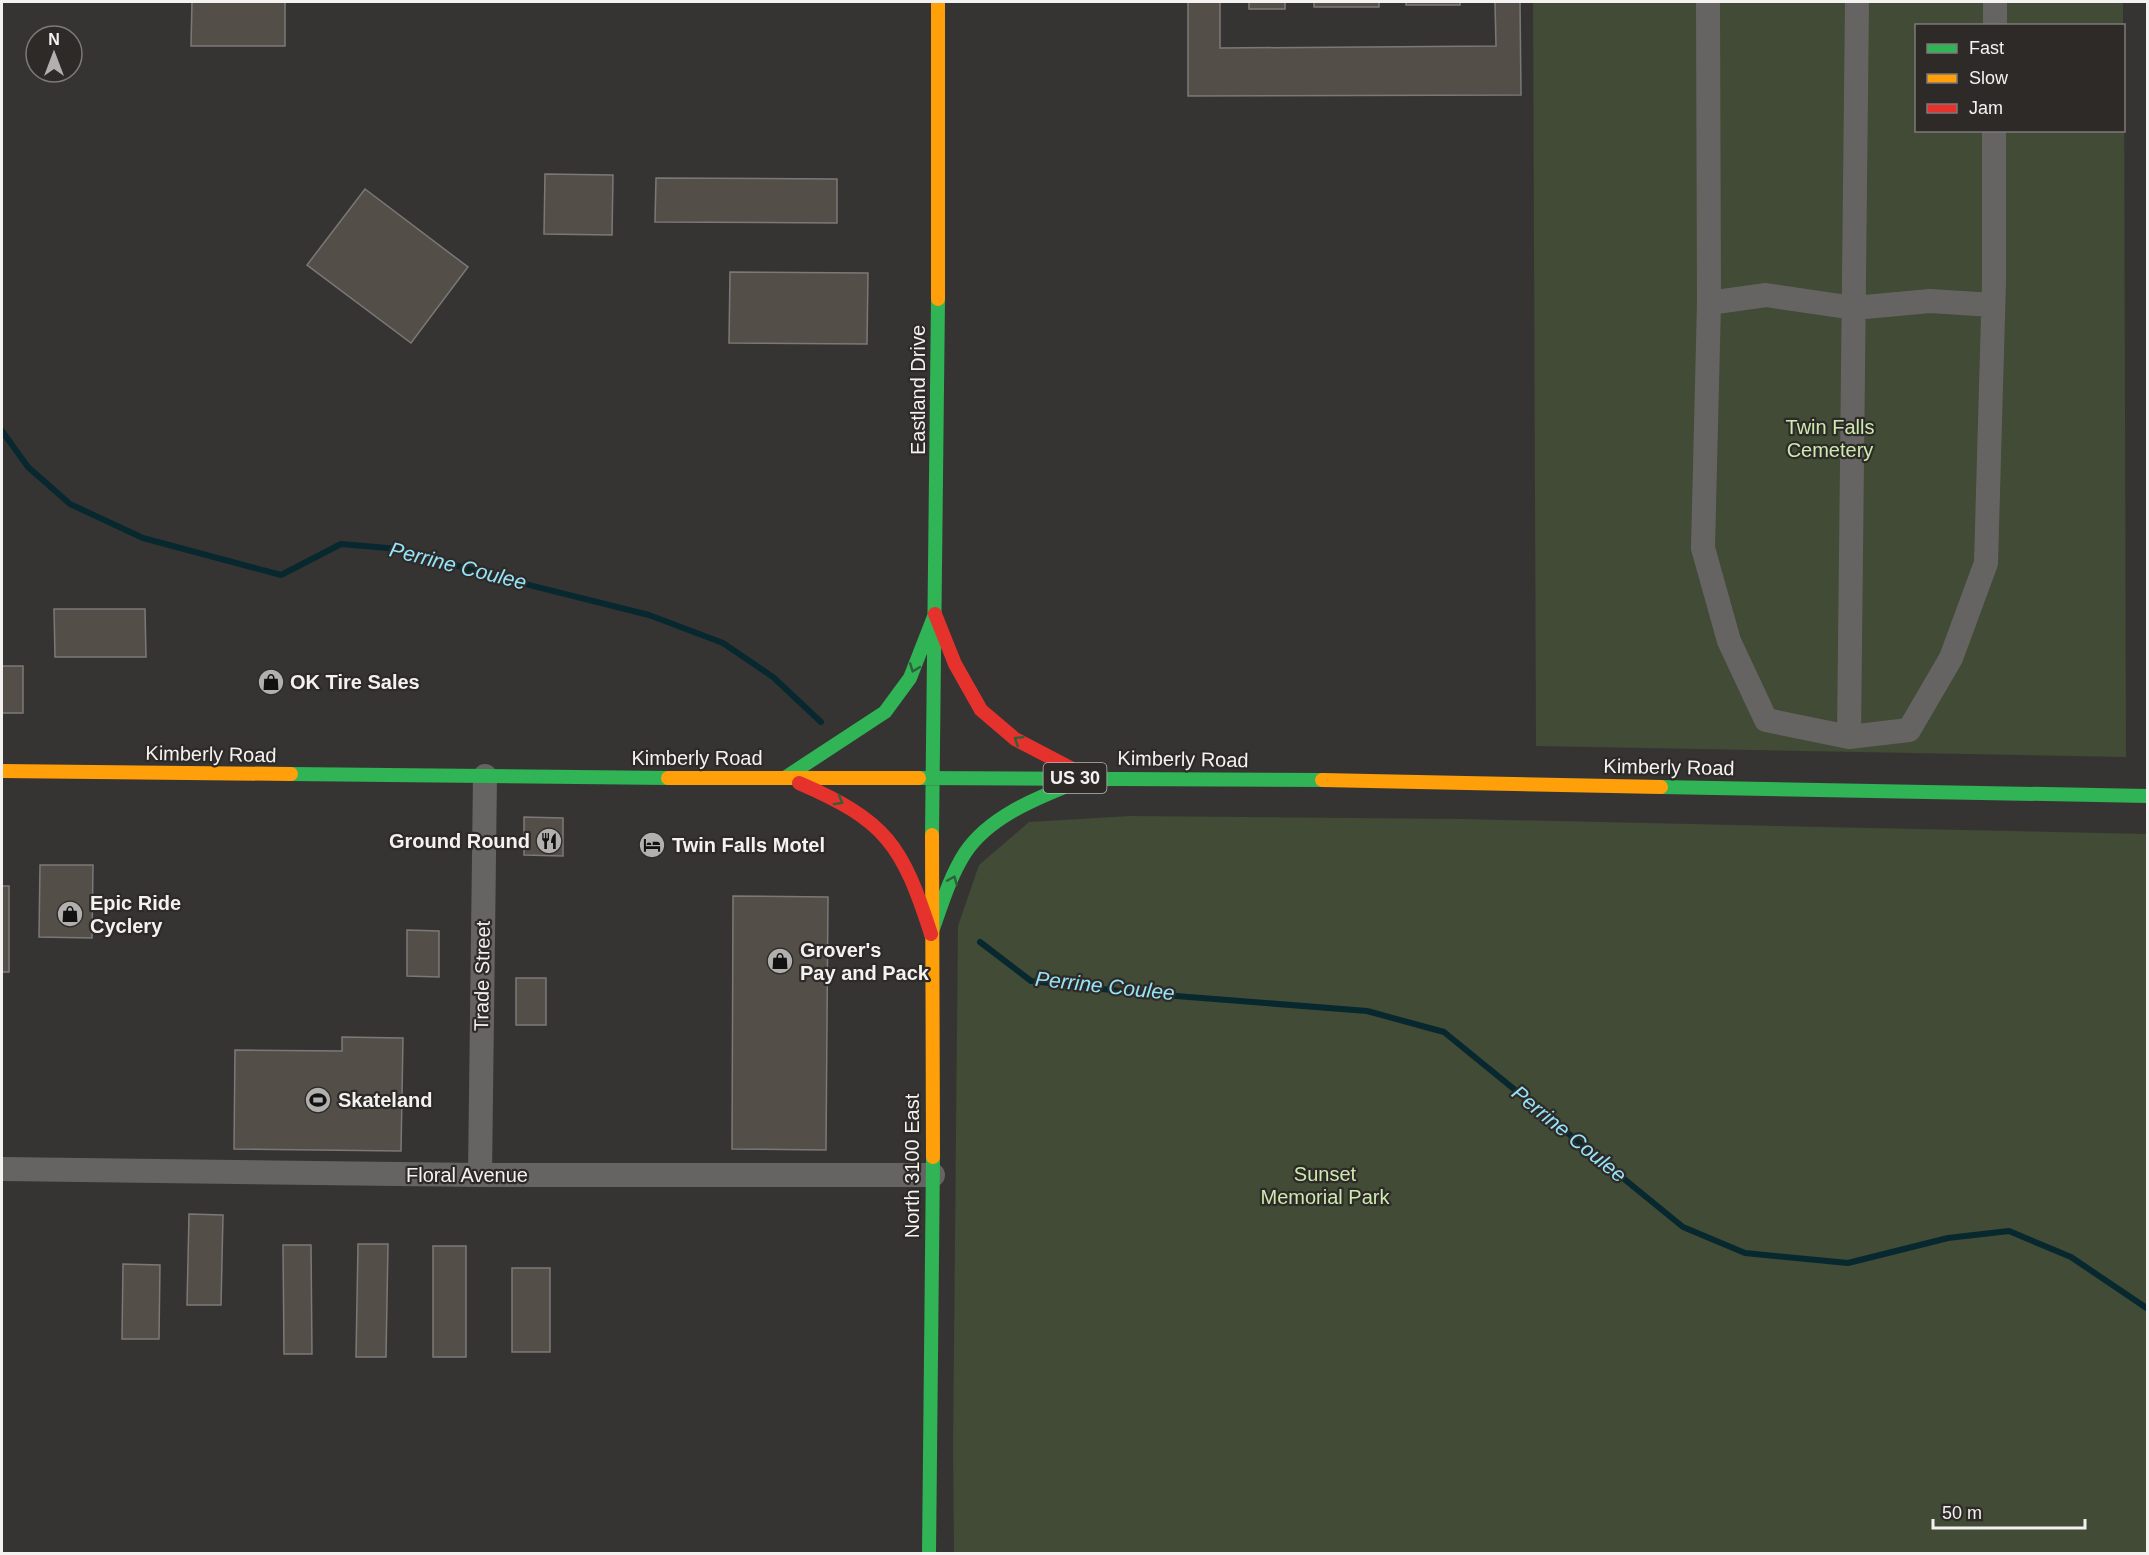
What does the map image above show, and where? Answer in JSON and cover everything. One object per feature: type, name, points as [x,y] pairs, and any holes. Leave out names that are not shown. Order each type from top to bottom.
[{"type":"main road","name":"Eastland Drive","points":[[934,778],[938,415],[938,2]]},
{"type":"main road","points":[[786,777],[885,712],[910,678],[935,614]]},
{"type":"main road","points":[[935,614],[955,664],[981,710],[1015,739],[1089,777]]},
{"type":"main road","name":"Kimberly Road","points":[[2,771],[484,776],[1089,777],[2148,796]]},
{"type":"main road","points":[[786,777],[834,798],[862,814],[884,834],[903,858],[931,934]]},
{"type":"main road","points":[[931,934],[955,874],[970,846],[1007,815],[1039,796],[1089,777]]},
{"type":"main road","name":"North 3100 East","points":[[929,1554],[933,1175],[931,934],[934,778]]},
{"type":"street","points":[[1849,737],[1857,2]]},
{"type":"street","points":[[1995,2],[1995,24]]},
{"type":"street","points":[[1712,3],[1709,303],[1703,548],[1729,641],[1767,720],[1849,737],[1909,730],[1952,658],[1986,563],[1995,132]]},
{"type":"street","points":[[1709,303],[1767,294],[1854,308],[1930,301],[1993,305]]},
{"type":"street","name":"Trade Street","points":[[480,1175],[484,776]]},
{"type":"street","name":"Floral Avenue","points":[[2,1169],[480,1175],[933,1175]]},
{"type":"green space","name":"Twin Falls Cemetery","points":[[1533,2],[2123,2],[2123,24],[1915,24],[1915,132],[2124,132],[2126,757],[1536,746]]},
{"type":"green space","name":"Sunset Memorial Park","points":[[1130,816],[1462,819],[2147,834],[2147,1553],[954,1553],[958,926],[979,865],[1029,822]]},
{"type":"building","points":[[192,2],[285,2],[285,46],[191,46]]},
{"type":"building","points":[[1188,2],[1220,2],[1220,48],[1496,46],[1495,2],[1520,2],[1521,95],[1188,96]]},
{"type":"building","points":[[1249,2],[1285,2],[1285,9],[1249,9]]},
{"type":"building","points":[[1314,2],[1379,2],[1379,7],[1314,7]]},
{"type":"building","points":[[1406,2],[1460,2],[1460,5],[1406,5]]},
{"type":"building","points":[[545,174],[613,175],[612,235],[544,234]]},
{"type":"building","points":[[656,178],[837,179],[837,223],[655,222]]},
{"type":"building","points":[[365,189],[468,267],[411,343],[307,265]]},
{"type":"building","points":[[730,272],[868,273],[867,344],[729,343]]},
{"type":"building","points":[[54,609],[145,609],[146,657],[55,657]]},
{"type":"building","points":[[2,666],[23,666],[23,713],[2,713]]},
{"type":"building","points":[[524,817],[563,818],[563,856],[524,855]]},
{"type":"building","points":[[40,865],[93,865],[92,938],[39,937]]},
{"type":"building","points":[[2,886],[9,886],[9,972],[2,972]]},
{"type":"building","points":[[733,896],[828,897],[826,1150],[732,1149]]},
{"type":"building","points":[[407,930],[439,931],[439,977],[407,976]]},
{"type":"building","points":[[516,978],[546,978],[546,1025],[516,1025]]},
{"type":"building","name":"Skateland","points":[[342,1037],[403,1038],[401,1151],[234,1149],[235,1050],[342,1051]]},
{"type":"building","points":[[189,1214],[223,1215],[221,1305],[187,1305]]},
{"type":"building","points":[[358,1244],[388,1244],[386,1357],[356,1357]]},
{"type":"building","points":[[283,1245],[311,1245],[312,1354],[284,1354]]},
{"type":"building","points":[[433,1246],[466,1246],[466,1357],[433,1357]]},
{"type":"building","points":[[123,1264],[160,1265],[159,1339],[122,1339]]},
{"type":"building","points":[[512,1268],[550,1268],[550,1352],[512,1352]]},
{"type":"waterway","name":"Perrine Coulee","points":[[2,431],[28,467],[70,504],[143,538],[281,575],[341,544],[399,549],[493,576],[649,615],[723,643],[773,677],[821,722]]},
{"type":"waterway","name":"Perrine Coulee","points":[[980,942],[1031,981],[1138,993],[1367,1011],[1444,1032],[1683,1227],[1745,1253],[1848,1263],[1948,1238],[2009,1231],[2071,1257],[2148,1309]]},
{"type":"traffic: fast","points":[[932,835],[938,299]]},
{"type":"traffic: fast","points":[[786,777],[885,712],[910,678],[935,614]]},
{"type":"traffic: fast","points":[[291,774],[668,778]]},
{"type":"traffic: fast","points":[[919,778],[1322,780]]},
{"type":"traffic: fast","points":[[931,934],[954,872],[975,841],[986,830],[1013,811],[1072,784]]},
{"type":"traffic: fast","points":[[1661,787],[2148,796]]},
{"type":"traffic: fast","points":[[929,1554],[933,1157]]},
{"type":"traffic: slow","points":[[938,2],[938,299]]},
{"type":"traffic: slow","points":[[2,771],[291,774]]},
{"type":"traffic: slow","points":[[668,778],[919,778]]},
{"type":"traffic: slow","points":[[1322,780],[1661,787]]},
{"type":"traffic: slow","points":[[932,835],[933,1157]]},
{"type":"traffic: jam","points":[[935,614],[955,664],[981,710],[1015,739],[1084,775]]},
{"type":"traffic: jam","points":[[799,783],[853,810],[887,839],[911,878],[931,934]]},
{"type":"place","name":"OK Tire Sales","points":[[271,682]]},
{"type":"place","name":"Ground Round","points":[[549,841]]},
{"type":"place","name":"Twin Falls Motel","points":[[652,845]]},
{"type":"place","name":"Epic Ride Cyclery","points":[[70,914]]},
{"type":"place","name":"Grover's Pay and Pack","points":[[780,961]]},
{"type":"place","name":"Skateland","points":[[318,1100]]}]
